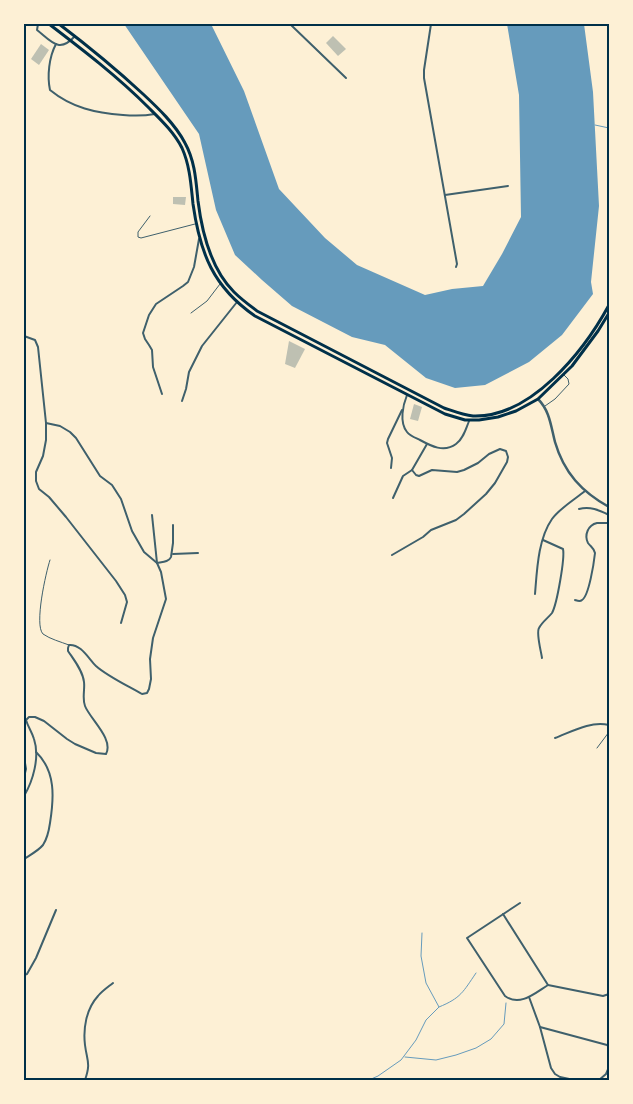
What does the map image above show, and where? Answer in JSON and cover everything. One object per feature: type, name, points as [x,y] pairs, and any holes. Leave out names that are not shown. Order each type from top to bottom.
[{"type":"main road","points":[[48,24],[129,88],[155,114],[178,142],[184,154],[190,175],[199,235],[209,264],[227,293],[255,316],[407,395],[445,414],[470,420],[487,420],[523,408],[538,399],[564,375],[590,342],[608,311],[609,305]]},
{"type":"main road","points":[[59,24],[112,66],[150,100],[183,138],[194,167],[201,218],[214,262],[234,292],[257,311],[444,408],[474,416],[493,414],[514,407],[534,395],[561,371],[608,311]]},
{"type":"main road","points":[[561,371],[564,375]]},
{"type":"main road","points":[[534,395],[538,399]]},
{"type":"street","points":[[38,24],[38,30],[56,44],[62,46],[71,41],[75,36]]},
{"type":"street","points":[[290,24],[346,78]]},
{"type":"street","points":[[431,24],[424,78],[456,267]]},
{"type":"street","points":[[56,44],[53,49],[48,82],[50,90],[57,96],[79,108],[94,112],[139,116],[155,114]]},
{"type":"street","points":[[445,194],[508,186]]},
{"type":"street","points":[[162,394],[153,366],[152,350],[144,339],[143,333],[149,315],[156,304],[188,282],[194,267],[199,235]]},
{"type":"street","points":[[182,401],[191,366],[202,346],[237,302]]},
{"type":"street","points":[[24,336],[35,340],[38,347],[46,423],[46,440],[43,456],[36,472],[36,481],[39,489],[49,497],[66,517],[116,581],[127,602],[121,623]]},
{"type":"street","points":[[391,468],[392,458],[387,443],[388,438],[407,395]]},
{"type":"street","points":[[538,399],[550,418],[555,443],[564,466],[579,486],[609,507]]},
{"type":"street","points":[[402,408],[404,426],[407,432],[413,437],[435,447],[451,447],[461,440],[470,420]]},
{"type":"street","points":[[46,423],[60,426],[76,438],[100,476],[112,485],[121,499],[132,531],[144,552],[157,563],[165,562],[173,554],[173,525]]},
{"type":"street","points":[[393,498],[403,476],[412,470],[427,444]]},
{"type":"street","points":[[392,555],[430,530],[456,520],[464,514],[495,483],[507,462],[508,454],[500,449],[489,454],[478,463],[457,472],[432,470],[420,476],[416,475],[412,470]]},
{"type":"street","points":[[535,594],[538,558],[547,528],[553,518],[564,507],[585,491]]},
{"type":"street","points":[[579,509],[593,508],[609,515]]},
{"type":"street","points":[[24,796],[34,769],[36,752],[34,740],[26,720],[29,717],[35,717],[44,721],[66,740],[89,750],[101,754],[106,754],[108,751],[103,733],[85,706],[83,696],[84,680],[68,651],[69,645],[80,648],[100,670],[142,694],[146,694],[150,689],[150,658],[153,638],[166,599],[161,572],[157,563],[152,515]]},
{"type":"street","points":[[574,600],[583,600],[586,596],[592,576],[595,553],[588,542],[586,535],[588,530],[590,526],[596,523],[609,523]]},
{"type":"street","points":[[542,658],[538,632],[555,607],[564,554],[563,549],[543,540]]},
{"type":"street","points":[[173,554],[198,553]]},
{"type":"street","points":[[555,738],[588,725],[598,723],[609,725]]},
{"type":"street","points":[[24,859],[41,848],[45,843],[52,804],[53,788],[48,770],[36,752]]},
{"type":"street","points":[[24,757],[26,769],[24,777]]},
{"type":"street","points":[[520,903],[467,938],[506,996],[514,1001],[529,997],[548,985],[603,996],[609,994]]},
{"type":"street","points":[[24,975],[29,971],[36,958],[56,910]]},
{"type":"street","points":[[503,914],[548,985]]},
{"type":"street","points":[[85,1080],[89,1068],[84,1028],[88,1014],[96,997],[113,983]]},
{"type":"street","points":[[529,997],[540,1027],[551,1068],[560,1077],[574,1080]]},
{"type":"street","points":[[540,1027],[609,1047]]},
{"type":"street","points":[[599,1080],[606,1074],[609,1067]]},
{"type":"lane","points":[[150,216],[138,232],[138,237],[141,238],[197,223]]},
{"type":"lane","points":[[191,313],[207,300],[220,284]]},
{"type":"lane","points":[[544,406],[556,399],[569,384],[568,379],[564,375]]},
{"type":"lane","points":[[50,560],[41,597],[41,630],[44,634],[69,645]]},
{"type":"lane","points":[[597,748],[609,732]]},
{"type":"water","points":[[124,24],[211,24],[244,91],[279,189],[325,238],[357,265],[425,295],[452,289],[483,286],[521,217],[519,95],[507,24],[584,24],[593,92],[599,206],[591,282],[593,294],[562,335],[529,362],[485,385],[455,388],[426,378],[385,345],[352,337],[292,306],[235,255],[216,210],[199,134]]},
{"type":"building","points":[[333,36],[346,49],[338,56],[326,43]]},
{"type":"building","points":[[41,44],[49,50],[39,65],[31,59]]},
{"type":"building","points":[[173,197],[186,197],[185,205],[173,204]]},
{"type":"building","points":[[289,341],[305,349],[295,368],[285,364]]},
{"type":"building","points":[[414,404],[422,407],[418,421],[410,419]]},
{"type":"waterway","points":[[595,125],[609,128]]},
{"type":"waterway","points":[[369,1080],[401,1060],[416,1040],[426,1020],[439,1007],[426,983],[421,956],[422,933]]},
{"type":"waterway","points":[[439,1007],[461,994],[476,973]]},
{"type":"waterway","points":[[405,1057],[436,1060],[476,1048],[491,1039],[504,1024],[506,1003]]}]
